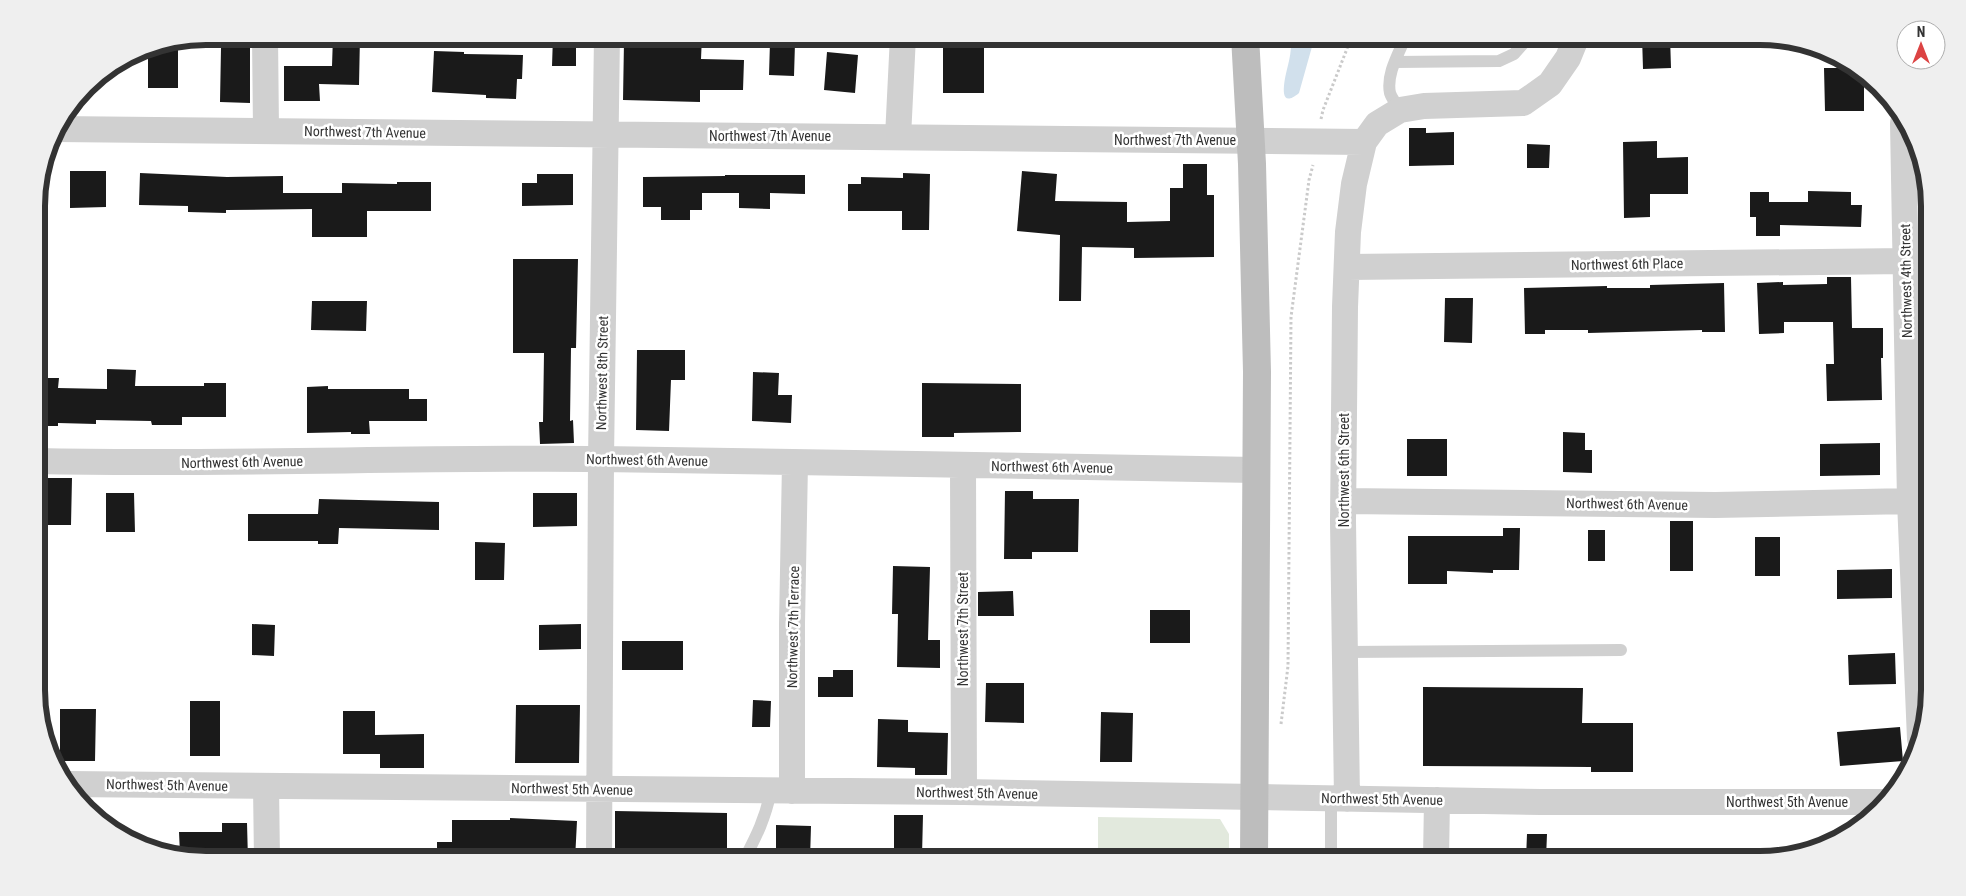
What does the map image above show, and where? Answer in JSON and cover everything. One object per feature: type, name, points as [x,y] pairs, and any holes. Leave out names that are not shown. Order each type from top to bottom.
[{"type":"street","points":[[265,45],[266,130]]},
{"type":"street","name":"Northwest 8th Street","points":[[599,851],[601,459],[607,45]]},
{"type":"street","points":[[898,137],[903,45]]},
{"type":"street","points":[[1246,45],[1251,140],[1257,372],[1254,851]]},
{"type":"street","points":[[1364,142],[1377,124],[1400,110],[1424,106],[1523,104],[1550,84],[1568,58],[1573,45]]},
{"type":"street","name":"Northwest 7th Avenue","points":[[65,129],[1364,142]]},
{"type":"street","name":"Northwest 4th Street","points":[[1903,134],[1910,501],[1919,714]]},
{"type":"street","name":"Northwest 6th Street","points":[[1339,799],[1345,652],[1345,307],[1348,232],[1354,184],[1364,142]]},
{"type":"street","name":"Northwest 6th Place","points":[[1348,267],[1906,261]]},
{"type":"street","name":"Northwest 6th Avenue","points":[[45,461],[143,463],[601,459],[1256,470]]},
{"type":"street","name":"Northwest 7th Terrace","points":[[781,791],[792,624],[795,463]]},
{"type":"street","name":"Northwest 7th Street","points":[[963,465],[964,792]]},
{"type":"street","name":"Northwest 6th Avenue","points":[[1344,501],[1705,504],[1910,501]]},
{"type":"street","name":"Northwest 5th Avenue","points":[[76,784],[964,792],[1437,800],[1875,802]]},
{"type":"street","points":[[266,786],[267,851]]},
{"type":"street","points":[[1436,851],[1437,800]]},
{"type":"lane","points":[[1400,110],[1390,95],[1389,84],[1391,72],[1402,45]]},
{"type":"lane","points":[[1395,62],[1499,61],[1514,54],[1522,45]]},
{"type":"lane","points":[[1345,652],[1621,650]]},
{"type":"lane","points":[[748,851],[766,814],[781,791]]},
{"type":"lane","points":[[1332,851],[1339,799]]},
{"type":"path","points":[[1319,127],[1322,110],[1348,45]]},
{"type":"path","points":[[1280,733],[1288,666],[1291,318],[1309,180],[1314,164]]},
{"type":"shaded area","points":[[1098,817],[1220,819],[1229,834],[1229,851],[1098,851]]},
{"type":"water","points":[[1291,45],[1312,45],[1299,93],[1291,98],[1287,98],[1284,94],[1284,88]]},
{"type":"building","points":[[333,45],[360,45],[359,85],[319,84],[320,101],[284,101],[284,66],[332,66]]},
{"type":"building","points":[[553,45],[576,45],[576,66],[552,66]]},
{"type":"building","points":[[624,45],[702,45],[701,59],[744,60],[743,90],[700,90],[700,102],[623,100]]},
{"type":"building","points":[[770,45],[795,45],[794,76],[769,75]]},
{"type":"building","points":[[943,45],[984,45],[984,93],[943,93]]},
{"type":"building","points":[[1642,45],[1670,45],[1671,68],[1643,69]]},
{"type":"building","points":[[178,47],[178,88],[148,88],[148,57],[164,50]]},
{"type":"building","points":[[221,48],[250,48],[250,103],[220,102]]},
{"type":"building","points":[[434,51],[464,52],[464,54],[523,55],[522,79],[517,79],[516,99],[432,92]]},
{"type":"building","points":[[827,52],[858,55],[855,93],[824,90]]},
{"type":"building","points":[[1824,68],[1842,68],[1864,83],[1864,111],[1825,111]]},
{"type":"building","points":[[1409,128],[1426,128],[1426,133],[1454,132],[1454,165],[1409,166]]},
{"type":"building","points":[[1657,141],[1657,158],[1688,157],[1688,194],[1650,194],[1650,217],[1624,218],[1623,142]]},
{"type":"building","points":[[1527,144],[1550,145],[1549,168],[1527,168]]},
{"type":"building","points":[[1183,164],[1207,164],[1207,195],[1214,195],[1214,257],[1134,258],[1134,248],[1082,247],[1081,301],[1059,301],[1060,235],[1017,231],[1022,171],[1057,174],[1055,201],[1127,202],[1127,222],[1170,221],[1170,188],[1183,188]]},
{"type":"building","points":[[70,171],[106,171],[106,207],[70,208]]},
{"type":"building","points":[[140,173],[227,177],[283,176],[283,193],[342,193],[342,183],[397,184],[397,182],[431,182],[431,211],[367,211],[367,237],[312,237],[312,209],[226,210],[226,213],[188,212],[188,206],[139,205]]},
{"type":"building","points":[[903,173],[930,174],[929,230],[902,230],[902,211],[848,211],[848,184],[861,184],[861,177],[903,178]]},
{"type":"building","points":[[537,174],[573,174],[573,205],[522,206],[522,183],[537,183]]},
{"type":"building","points":[[805,175],[805,194],[770,193],[770,209],[739,208],[739,193],[702,193],[702,210],[690,210],[690,220],[661,220],[661,207],[643,207],[643,177]]},
{"type":"building","points":[[1808,191],[1851,192],[1851,205],[1862,205],[1861,227],[1780,225],[1780,236],[1756,236],[1756,217],[1750,217],[1750,192],[1769,192],[1769,202],[1808,202]]},
{"type":"building","points":[[513,259],[578,259],[576,348],[571,348],[570,421],[573,420],[574,443],[540,444],[539,422],[543,422],[544,353],[513,353]]},
{"type":"building","points":[[1827,277],[1851,277],[1852,328],[1883,328],[1883,358],[1881,358],[1882,400],[1827,401],[1826,364],[1834,364],[1833,322],[1784,322],[1784,333],[1759,334],[1757,283],[1783,282],[1783,285],[1827,284]]},
{"type":"building","points":[[1724,283],[1725,332],[1702,332],[1702,330],[1588,333],[1588,330],[1545,330],[1545,334],[1525,334],[1524,288],[1607,286],[1607,288],[1650,288],[1650,285]]},
{"type":"building","points":[[1445,298],[1473,298],[1472,343],[1444,342]]},
{"type":"building","points":[[312,301],[367,301],[366,331],[311,330]]},
{"type":"building","points":[[637,350],[685,350],[685,380],[671,380],[669,431],[636,430]]},
{"type":"building","points":[[107,369],[136,370],[135,386],[204,386],[204,383],[226,383],[226,417],[182,417],[182,425],[152,425],[151,421],[96,420],[96,424],[58,423],[58,426],[45,426],[45,378],[59,378],[58,388],[107,389]]},
{"type":"building","points":[[753,372],[779,373],[778,395],[792,395],[791,423],[752,421]]},
{"type":"building","points":[[922,383],[1021,384],[1021,432],[954,433],[954,437],[922,437]]},
{"type":"building","points":[[328,386],[328,389],[409,389],[409,399],[427,399],[427,421],[369,421],[370,434],[351,434],[351,432],[307,433],[307,387]]},
{"type":"building","points":[[1563,432],[1585,433],[1585,450],[1592,450],[1592,473],[1563,472]]},
{"type":"building","points":[[1407,439],[1447,439],[1447,476],[1407,476]]},
{"type":"building","points":[[1880,443],[1880,475],[1820,476],[1820,444]]},
{"type":"building","points":[[45,478],[72,478],[71,525],[45,525]]},
{"type":"building","points":[[1005,491],[1033,491],[1033,499],[1079,499],[1078,552],[1032,552],[1032,559],[1004,559]]},
{"type":"building","points":[[106,493],[134,493],[135,532],[106,532]]},
{"type":"building","points":[[533,493],[577,493],[577,526],[533,527]]},
{"type":"building","points":[[319,499],[439,502],[439,530],[339,528],[338,544],[318,544],[318,541],[248,541],[248,514],[318,514]]},
{"type":"building","points":[[1670,521],[1693,521],[1693,571],[1670,571]]},
{"type":"building","points":[[1503,528],[1520,528],[1519,570],[1493,570],[1493,573],[1447,571],[1447,584],[1408,584],[1408,536],[1503,536]]},
{"type":"building","points":[[1588,530],[1605,530],[1605,561],[1588,561]]},
{"type":"building","points":[[1755,537],[1780,537],[1780,576],[1755,576]]},
{"type":"building","points":[[475,542],[505,543],[504,580],[475,580]]},
{"type":"building","points":[[893,566],[930,567],[928,640],[940,640],[940,668],[897,667],[898,614],[892,614]]},
{"type":"building","points":[[1892,569],[1892,598],[1837,599],[1837,570]]},
{"type":"building","points":[[1013,591],[1014,616],[978,616],[978,592]]},
{"type":"building","points":[[1150,610],[1190,610],[1190,643],[1150,643]]},
{"type":"building","points":[[252,624],[275,625],[274,656],[252,655]]},
{"type":"building","points":[[581,624],[581,649],[539,650],[539,625]]},
{"type":"building","points":[[622,641],[683,641],[683,670],[622,670]]},
{"type":"building","points":[[1895,653],[1896,684],[1849,685],[1848,655]]},
{"type":"building","points":[[833,670],[853,670],[853,697],[818,697],[818,677],[833,677]]},
{"type":"building","points":[[986,683],[1024,683],[1024,723],[985,722]]},
{"type":"building","points":[[1423,687],[1583,688],[1582,723],[1633,723],[1633,772],[1591,772],[1591,767],[1423,766]]},
{"type":"building","points":[[753,700],[771,701],[770,727],[752,727]]},
{"type":"building","points":[[190,701],[220,701],[220,756],[190,756]]},
{"type":"building","points":[[516,705],[580,705],[579,763],[515,763]]},
{"type":"building","points":[[60,709],[96,709],[95,761],[62,761],[60,757]]},
{"type":"building","points":[[343,711],[375,711],[375,735],[424,734],[424,768],[380,768],[380,754],[343,754]]},
{"type":"building","points":[[1101,712],[1133,713],[1132,762],[1100,762]]},
{"type":"building","points":[[878,719],[908,720],[908,732],[948,733],[947,775],[915,775],[915,768],[877,767]]},
{"type":"building","points":[[1900,727],[1903,761],[1840,766],[1837,732]]},
{"type":"building","points":[[615,811],[727,813],[727,851],[615,851]]},
{"type":"building","points":[[894,815],[923,815],[922,851],[894,851]]},
{"type":"building","points":[[510,818],[577,821],[575,851],[437,851],[437,842],[452,842],[452,820],[510,820]]},
{"type":"building","points":[[222,823],[247,823],[248,851],[196,851],[180,849],[179,832],[222,832]]},
{"type":"building","points":[[776,825],[811,826],[810,851],[776,851]]},
{"type":"building","points":[[1527,834],[1547,834],[1546,851],[1526,851]]}]
